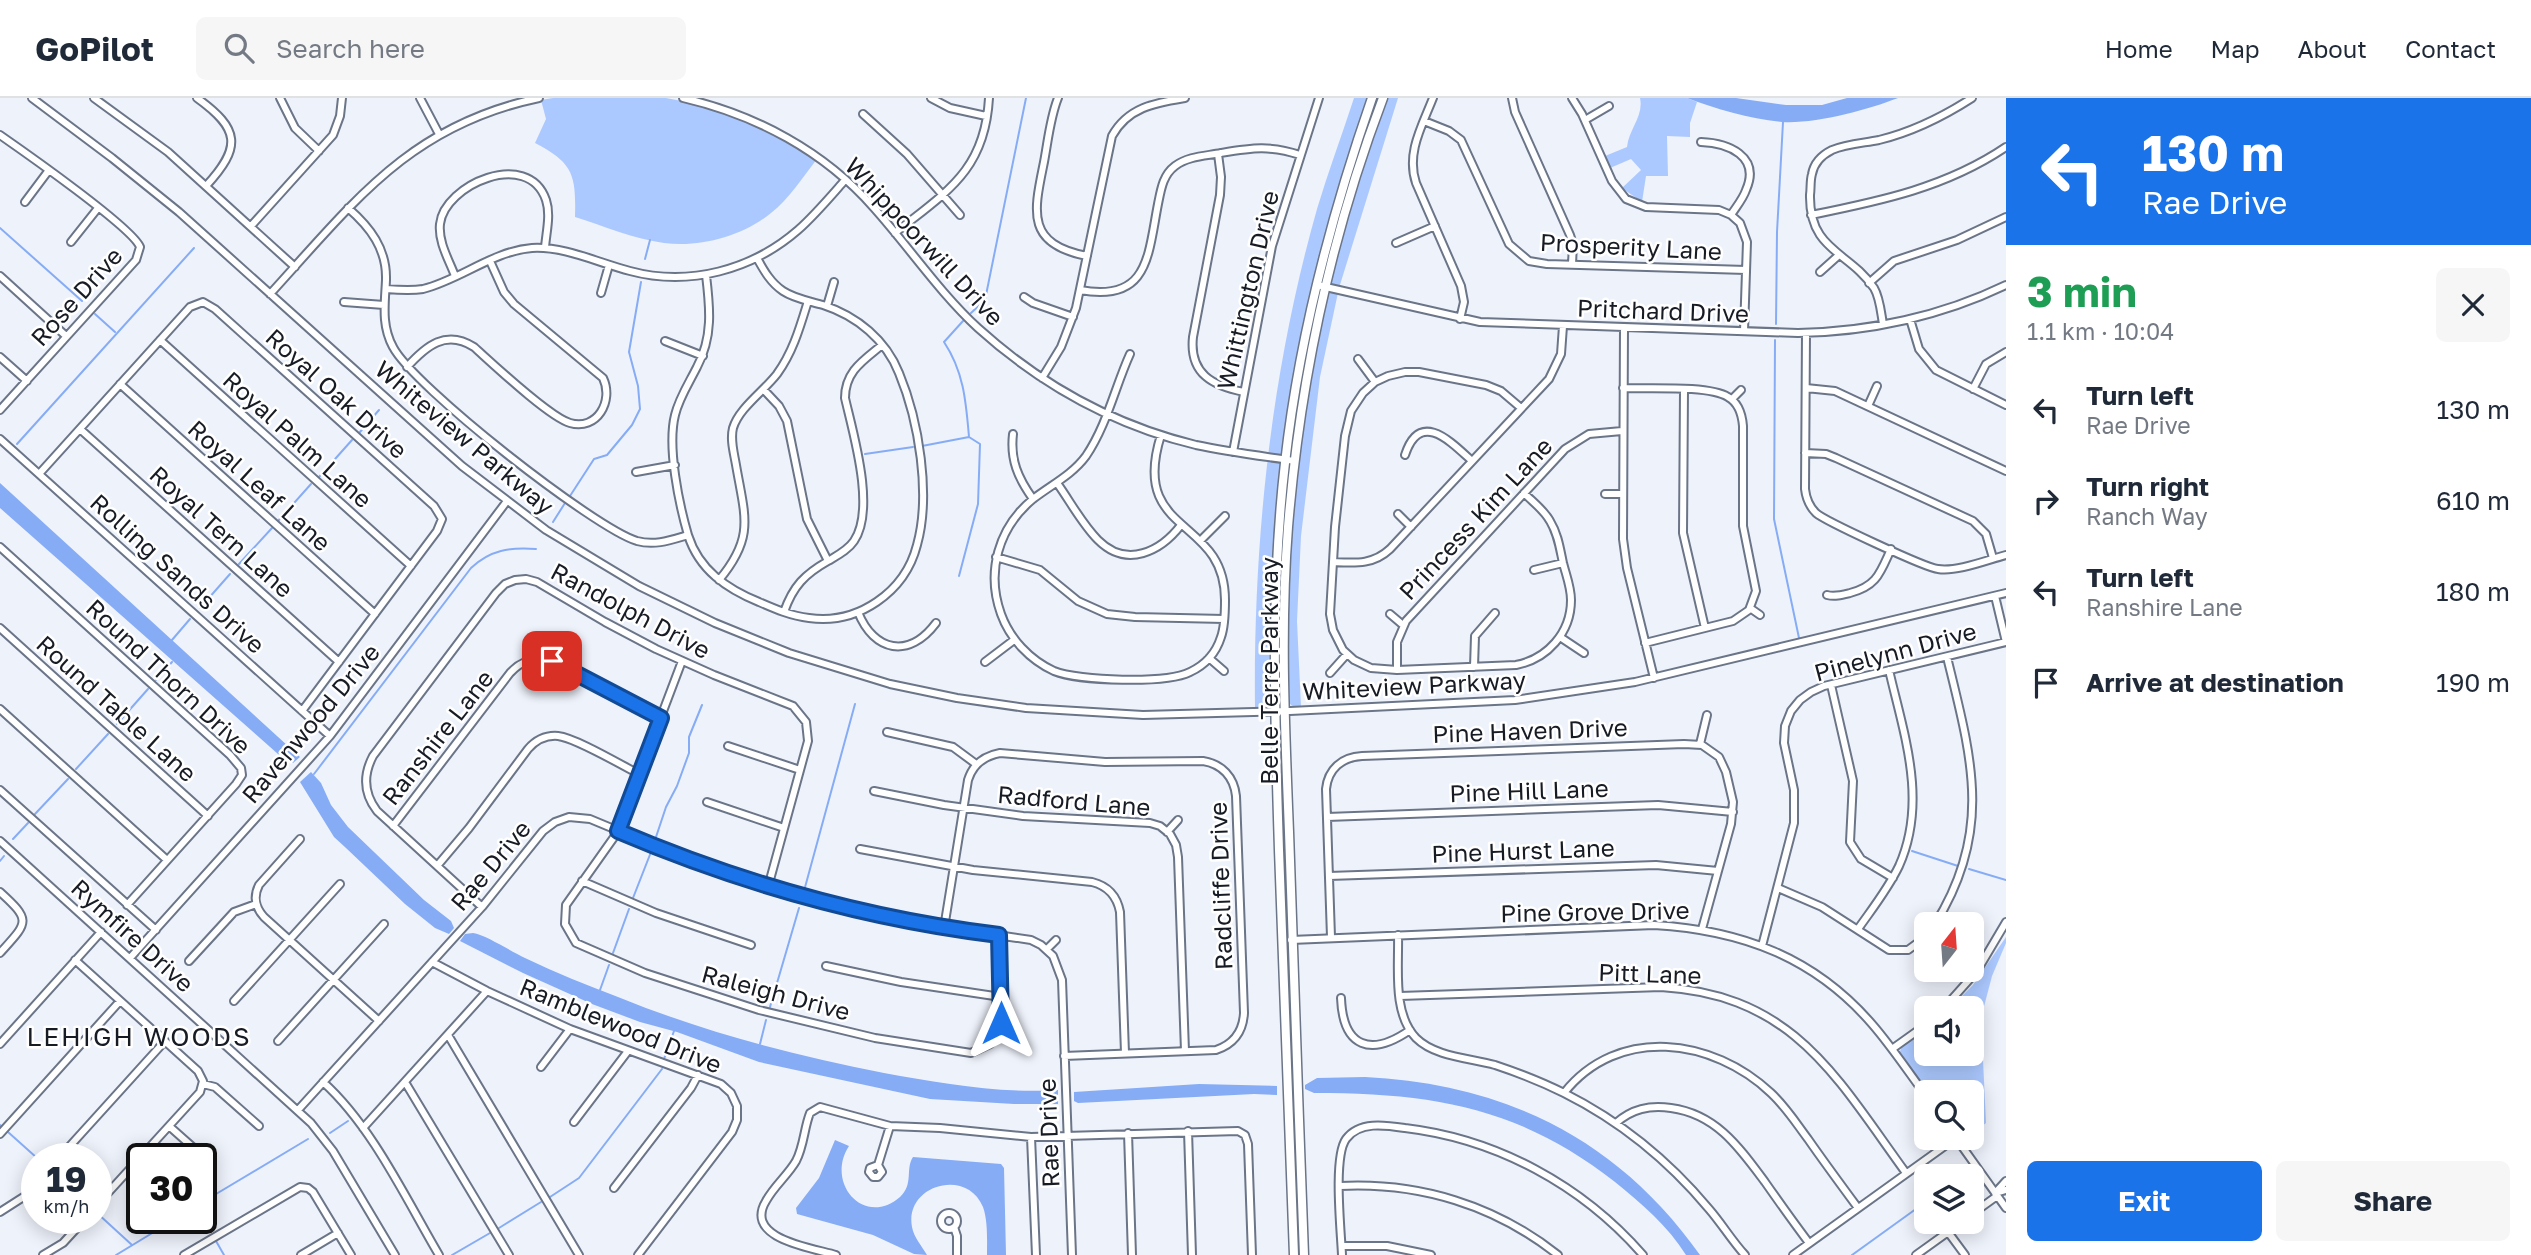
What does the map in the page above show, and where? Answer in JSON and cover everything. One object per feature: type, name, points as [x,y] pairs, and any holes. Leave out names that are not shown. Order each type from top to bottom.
[{"type":"main road","name":"Belle Terre Parkway","points":[[1304,1255],[1292,940],[1273,620],[1285,459],[1304,343],[1341,191],[1372,98]]},
{"type":"main road","name":"Belle Terre Parkway","points":[[1294,1255],[1282,940],[1279,711],[1284,592],[1296,461],[1309,369],[1326,287],[1353,185],[1382,98]]},
{"type":"street","name":"Whiteview Parkway","points":[[25,98],[39,105]]},
{"type":"street","name":"Whiteview Parkway","points":[[32,98],[135,176],[443,449],[507,501],[591,558],[682,608],[772,647],[870,678],[964,699],[1051,710],[1143,715],[1515,701],[1654,678],[2006,593]]},
{"type":"street","points":[[94,98],[159,145],[295,267]]},
{"type":"street","points":[[197,98],[221,117],[231,138],[226,162],[206,186]]},
{"type":"street","points":[[280,98],[295,128],[318,150]]},
{"type":"street","points":[[250,226],[336,128],[342,98]]},
{"type":"street","points":[[420,98],[439,134]]},
{"type":"street","points":[[270,293],[382,174],[439,134],[506,102],[539,98]]},
{"type":"street","name":"Whippoorwill Drive","points":[[683,98],[728,111],[768,127],[813,154],[866,199],[963,314],[1001,348],[1042,379],[1107,414],[1161,435],[1233,452],[1296,461]]},
{"type":"street","points":[[931,98],[950,108],[986,116]]},
{"type":"street","points":[[895,233],[962,177],[976,156],[989,98]]},
{"type":"street","points":[[1058,98],[1037,197],[1037,218],[1043,232],[1055,245],[1087,256]]},
{"type":"street","points":[[1042,379],[1061,347],[1073,317],[1107,150],[1114,133],[1124,119],[1140,108],[1185,98]]},
{"type":"street","name":"Whittington Drive","points":[[1233,452],[1272,246],[1319,98]]},
{"type":"street","points":[[1433,98],[1414,146],[1412,169],[1462,288],[1464,303],[1460,319]]},
{"type":"street","points":[[1512,98],[1515,112],[1571,238],[1573,264]]},
{"type":"street","points":[[1572,98],[1585,120],[1612,181],[1626,199],[1646,207],[1715,209],[1731,215],[1740,223],[1745,233],[1744,331]]},
{"type":"street","points":[[1883,324],[1877,294],[1820,236],[1811,215],[1812,174],[1824,156],[1835,149],[1910,130],[1972,98]]},
{"type":"street","points":[[1585,120],[1609,106]]},
{"type":"street","points":[[863,114],[907,154],[960,215]]},
{"type":"street","name":"Prosperity Lane","points":[[1424,121],[1446,129],[1461,140],[1506,238],[1514,250],[1525,259],[1537,263],[1746,270]]},
{"type":"street","name":"Rose Drive","points":[[0,135],[98,208],[140,245],[139,254],[0,410]]},
{"type":"street","points":[[1701,142],[1720,143],[1731,147],[1746,164],[1748,185],[1731,215]]},
{"type":"street","points":[[1080,290],[1112,293],[1134,282],[1146,263],[1161,189],[1166,175],[1176,164],[1186,159],[1271,147],[1300,155]]},
{"type":"street","points":[[1811,215],[1909,193],[1957,174],[2006,147]]},
{"type":"street","points":[[1217,154],[1221,177],[1220,195],[1193,352],[1200,369],[1210,380],[1222,387],[1244,393]]},
{"type":"street","points":[[25,202],[49,170]]},
{"type":"street","points":[[455,275],[441,238],[439,228],[442,213],[458,194],[496,175],[507,173],[522,176],[532,181],[542,192],[548,214],[545,248]]},
{"type":"street","points":[[386,289],[423,288],[514,251],[545,248],[641,274],[665,277],[705,275],[731,269],[757,258],[800,229],[845,180]]},
{"type":"street","points":[[71,242],[98,208]]},
{"type":"street","points":[[348,208],[367,225],[380,246],[386,269],[385,323],[390,341],[407,367],[465,419],[546,484],[620,532],[636,541],[654,543],[688,535]]},
{"type":"street","points":[[1869,283],[1894,261],[1957,240],[2006,217]]},
{"type":"street","points":[[1396,243],[1435,226]]},
{"type":"street","points":[[1820,272],[1839,255]]},
{"type":"street","points":[[705,275],[709,338],[675,414],[672,436],[688,535],[701,562],[719,580],[739,594],[784,612],[818,619],[858,612],[878,601],[899,582],[913,557],[920,528],[921,471],[915,430],[900,375],[882,345],[859,322],[827,306],[786,293],[776,286],[757,258]]},
{"type":"street","points":[[407,367],[432,344],[442,340],[456,340],[474,347],[562,420],[581,424],[600,414],[607,398],[603,378],[514,304],[504,292],[490,261]]},
{"type":"street","points":[[601,293],[609,265]]},
{"type":"street","points":[[0,276],[66,336]]},
{"type":"street","points":[[827,306],[834,282]]},
{"type":"street","name":"Pritchard Drive","points":[[1317,285],[1486,323],[1806,332],[1910,319],[1956,305],[2006,285]]},
{"type":"street","points":[[1024,297],[1033,303],[1073,317]]},
{"type":"street","points":[[719,580],[736,558],[745,531],[745,514],[732,444],[733,428],[739,416],[764,390],[788,356],[797,338],[808,301]]},
{"type":"street","name":"Royal Oak Drive","points":[[39,474],[192,306],[201,302],[210,304],[432,503],[440,514],[441,523],[302,711]]},
{"type":"street","points":[[344,302],[384,305]]},
{"type":"street","points":[[1910,319],[1917,346],[1928,362],[1942,374],[2006,405]]},
{"type":"street","points":[[1333,562],[1362,563],[1388,552],[1555,369],[1562,347],[1563,326]]},
{"type":"street","points":[[1624,327],[1624,553],[1654,678]]},
{"type":"street","points":[[1806,332],[1805,492],[1814,510],[1827,520],[1937,569],[1949,569],[2006,555]]},
{"type":"street","name":"Royal Palm Lane","points":[[160,340],[411,566]]},
{"type":"street","points":[[665,341],[703,356]]},
{"type":"street","points":[[784,612],[799,582],[851,545],[858,534],[862,480],[857,443],[845,398],[847,382],[855,367],[882,345]]},
{"type":"street","points":[[1973,389],[1986,364],[2006,352]]},
{"type":"street","points":[[1130,354],[1107,414],[1085,457],[1057,483],[1033,499],[1009,527],[996,557],[995,595],[1003,620],[1014,639],[1046,666],[1079,678],[1174,677],[1189,673],[1209,658],[1220,639],[1225,594],[1221,573],[1215,559],[1201,540],[1181,525],[1163,506],[1155,485],[1153,463],[1161,435]]},
{"type":"street","points":[[0,357],[27,381]]},
{"type":"street","points":[[1358,359],[1375,382]]},
{"type":"street","points":[[1521,408],[1498,390],[1472,381],[1409,372],[1393,374],[1375,382],[1358,399],[1348,422],[1338,492],[1333,562],[1331,622],[1336,639],[1347,654],[1371,668],[1397,670],[1524,663],[1545,652],[1560,637],[1568,620],[1571,602],[1557,536],[1549,519],[1524,493]]},
{"type":"street","name":"Royal Leaf Lane","points":[[120,384],[375,614]]},
{"type":"street","points":[[1868,406],[1877,386]]},
{"type":"street","points":[[1623,388],[1714,392],[1732,399],[1740,410],[1743,421],[1743,526],[1756,588],[1750,608],[1735,620],[1645,643]]},
{"type":"street","points":[[1806,388],[1831,390],[2006,471]]},
{"type":"street","points":[[764,390],[779,406],[787,421],[807,519],[828,561]]},
{"type":"street","points":[[1684,390],[1683,533],[1704,628]]},
{"type":"street","points":[[1732,399],[1741,390]]},
{"type":"street","name":"Royal Tern Lane","points":[[80,429],[339,662]]},
{"type":"street","points":[[1405,454],[1414,437],[1432,431],[1445,436],[1472,461]]},
{"type":"street","name":"Princess Kim Lane","points":[[1397,670],[1397,642],[1403,625],[1565,449],[1578,439],[1596,432],[1622,431]]},
{"type":"street","points":[[1013,434],[1014,466],[1033,499]]},
{"type":"street","name":"Rolling Sands Drive","points":[[0,439],[330,736]]},
{"type":"street","points":[[1805,453],[1833,457],[1973,521],[1987,537],[1993,558]]},
{"type":"street","points":[[636,472],[675,465]]},
{"type":"street","points":[[1057,483],[1096,537],[1116,551],[1136,554],[1156,549],[1168,541],[1181,525]]},
{"type":"street","points":[[1605,494],[1622,494]]},
{"type":"street","name":"Ravenwood Drive","points":[[130,958],[330,736],[507,501]]},
{"type":"street","points":[[1398,514],[1411,527]]},
{"type":"street","points":[[1201,540],[1226,516]]},
{"type":"street","name":"Round Thorn Drive","points":[[0,547],[239,763],[242,770],[239,780],[127,905]]},
{"type":"street","points":[[1827,595],[1839,596],[1870,586],[1880,574],[1891,549]]},
{"type":"street","points":[[996,557],[1035,568],[1049,576],[1073,598],[1107,614],[1224,619]]},
{"type":"street","points":[[1534,570],[1563,564]]},
{"type":"street","name":"Randolph Drive","points":[[482,907],[374,808],[368,795],[366,777],[370,762],[496,593],[505,584],[522,579],[537,582],[615,628],[682,661],[796,709],[804,718],[808,741],[768,887]]},
{"type":"street","points":[[1995,596],[2006,642]]},
{"type":"street","points":[[1750,608],[1760,615]]},
{"type":"street","points":[[858,612],[870,635],[892,646],[906,646],[918,642],[936,623]]},
{"type":"street","points":[[1474,667],[1475,636],[1495,613]]},
{"type":"street","points":[[1390,614],[1403,625]]},
{"type":"street","name":"Round Table Lane","points":[[0,628],[208,816]]},
{"type":"street","points":[[1560,637],[1584,653]]},
{"type":"street","points":[[985,662],[1014,639]]},
{"type":"street","name":"Pinelynn Drive","points":[[1762,946],[1795,815],[1794,790],[1784,746],[1785,726],[1791,711],[1802,698],[1814,690],[2006,642]]},
{"type":"street","points":[[530,651],[532,659],[552,661],[661,718]]},
{"type":"street","points":[[1330,673],[1347,654]]},
{"type":"street","points":[[1941,912],[1960,874],[1969,842],[1973,807],[1970,752],[1947,657]]},
{"type":"street","points":[[1209,658],[1224,671]]},
{"type":"street","name":"Ranshire Lane","points":[[393,826],[510,673],[520,664],[532,659]]},
{"type":"street","name":"Raleigh Drive","points":[[682,661],[618,831],[568,899],[564,915],[568,933],[579,944],[645,973],[759,1010],[886,1040],[971,1053],[988,1046],[998,1033],[1002,1020],[999,935]]},
{"type":"street","points":[[1858,929],[1893,878],[1908,841],[1914,795],[1911,764],[1888,670]]},
{"type":"street","points":[[1830,685],[1853,785],[1850,842],[1861,859],[1893,878]]},
{"type":"street","points":[[0,709],[167,860]]},
{"type":"street","points":[[1702,929],[1733,812],[1723,764],[1714,751],[1700,744],[1707,715]]},
{"type":"street","points":[[887,732],[953,747],[976,764],[968,778],[944,928]]},
{"type":"street","points":[[437,866],[528,749],[541,739],[556,736],[567,739],[639,774]]},
{"type":"street","name":"Pine Haven Drive","points":[[1331,937],[1326,789],[1329,775],[1340,762],[1355,756],[1700,744]]},
{"type":"street","points":[[728,746],[800,771]]},
{"type":"street","name":"Radcliffe Drive","points":[[976,764],[988,756],[1000,753],[1105,762],[1203,761],[1218,766],[1229,775],[1236,796],[1243,1024],[1235,1039],[1225,1047],[1213,1050],[1064,1056]]},
{"type":"street","points":[[0,790],[156,930]]},
{"type":"street","name":"Radford Lane","points":[[874,791],[963,808],[1044,818],[1147,823],[1167,832],[1176,845],[1178,857],[1185,1052]]},
{"type":"street","points":[[707,802],[784,828]]},
{"type":"street","name":"Pine Hill Lane","points":[[1327,817],[1658,805],[1733,812]]},
{"type":"street","points":[[563,809],[566,818]]},
{"type":"street","name":"Rae Drive","points":[[298,1110],[482,907],[543,831],[555,821],[586,817],[704,866],[768,887],[851,909],[944,928],[1027,938],[1047,949],[1057,962],[1061,976],[1072,1255]]},
{"type":"street","points":[[1167,832],[1178,820]]},
{"type":"street","points":[[300,839],[258,885],[256,904],[264,916],[289,940],[379,1021]]},
{"type":"street","name":"Rymfire Drive","points":[[0,841],[298,1110],[333,1151],[395,1255]]},
{"type":"street","points":[[860,849],[954,867],[1091,882],[1114,890],[1120,912],[1125,1054]]},
{"type":"street","name":"Pine Hurst Lane","points":[[1329,877],[1656,865],[1718,871]]},
{"type":"street","points":[[582,881],[656,913],[751,946]]},
{"type":"street","points":[[234,1001],[340,884]]},
{"type":"street","points":[[1778,888],[1815,903],[1880,946],[1895,951],[1914,946]]},
{"type":"street","points":[[0,892],[21,912],[24,919],[21,928],[0,953]]},
{"type":"street","points":[[189,961],[234,912],[256,904]]},
{"type":"street","points":[[1955,996],[1977,971],[2006,922]]},
{"type":"street","points":[[278,1041],[384,924]]},
{"type":"street","name":"Pine Grove Drive","points":[[1282,940],[1654,925],[1702,929],[1762,946],[1796,962],[1829,984],[1861,1012],[1915,1080]]},
{"type":"street","points":[[0,1044],[101,932]]},
{"type":"street","points":[[1398,935],[1402,1014],[1420,1042],[1434,1050],[1506,1069],[1564,1093],[1616,1123],[1680,1177],[1745,1255]]},
{"type":"street","points":[[1047,949],[1056,940]]},
{"type":"street","points":[[75,960],[200,1073],[203,1084],[200,1092],[154,1143]]},
{"type":"street","name":"Ramblewood Drive","points":[[432,962],[570,1029],[718,1082],[729,1090],[737,1106],[737,1123],[638,1255]]},
{"type":"street","points":[[826,966],[901,982],[1001,997]]},
{"type":"street","name":"Pitt Lane","points":[[1400,996],[1661,987],[1700,991],[1727,998],[1762,1013],[1807,1044],[1834,1074],[1906,1173]]},
{"type":"street","points":[[363,1128],[487,991]]},
{"type":"street","points":[[1341,998],[1345,1025],[1351,1035],[1361,1042],[1386,1044],[1410,1030]]},
{"type":"street","points":[[0,1134],[120,1001]]},
{"type":"street","points":[[541,1067],[570,1029]]},
{"type":"street","points":[[1892,1049],[1914,1033]]},
{"type":"street","points":[[448,1035],[579,1255]]},
{"type":"street","points":[[73,1143],[165,1041]]},
{"type":"street","points":[[1564,1093],[1577,1077],[1592,1065],[1631,1049],[1670,1047],[1719,1059],[1747,1074],[1776,1097],[1858,1208]]},
{"type":"street","points":[[574,1122],[628,1051]]},
{"type":"street","points":[[614,1188],[691,1088],[698,1075]]},
{"type":"street","points":[[323,1082],[363,1128],[439,1255]]},
{"type":"street","points":[[405,1082],[509,1255]]},
{"type":"street","points":[[203,1084],[215,1087],[259,1126]]},
{"type":"street","points":[[1616,1123],[1634,1111],[1655,1107],[1687,1111],[1713,1123],[1739,1147],[1809,1243]]},
{"type":"street","points":[[836,1255],[774,1236],[764,1223],[764,1205],[796,1161],[809,1117],[814,1109],[830,1108],[890,1126],[1031,1137],[1188,1131],[1242,1132],[1247,1138],[1252,1255]]},
{"type":"street","points":[[169,1126],[188,1143]]},
{"type":"street","points":[[877,1165],[890,1126]]},
{"type":"street","points":[[1342,1255],[1340,1151],[1346,1139],[1355,1131],[1379,1126],[1442,1134],[1490,1148],[1552,1178],[1599,1211],[1643,1255]]},
{"type":"street","points":[[1188,1131],[1192,1255]]},
{"type":"street","points":[[1128,1133],[1132,1255]]},
{"type":"street","points":[[1031,1137],[1036,1255]]},
{"type":"street","points":[[1793,1255],[1939,1150]]},
{"type":"street","points":[[1965,1150],[2006,1208]]},
{"type":"street","points":[[112,1189],[126,1173]]},
{"type":"street","points":[[1984,1204],[2006,1181]]},
{"type":"street","points":[[1340,1186],[1394,1187],[1451,1198],[1506,1221],[1558,1255]]},
{"type":"street","points":[[184,1255],[300,1187],[313,1192],[351,1255]]},
{"type":"street","points":[[1996,1194],[2006,1190]]},
{"type":"street","points":[[0,1212],[21,1198]]},
{"type":"street","points":[[954,1227],[957,1255]]},
{"type":"street","points":[[301,1255],[338,1233]]},
{"type":"street","points":[[43,1255],[63,1243],[71,1234]]},
{"type":"street","points":[[1916,1255],[1945,1234]]},
{"type":"street","points":[[1949,1234],[1965,1255]]},
{"type":"street","points":[[1342,1246],[1387,1246],[1431,1255]]},
{"type":"shaded area","points":[[666,98],[687,102],[744,121],[817,159],[778,207],[748,228],[692,244],[642,239],[575,217],[575,191],[570,172],[558,157],[535,143],[546,119],[541,100]]},
{"type":"shaded area","points":[[1354,98],[1369,98],[1302,341],[1272,621],[1269,624],[1269,699],[1264,707],[1255,709],[1257,583],[1268,457],[1277,394],[1301,270],[1317,209]]},
{"type":"shaded area","points":[[1385,98],[1398,98],[1339,288],[1320,377],[1301,536],[1297,621],[1301,707],[1297,707],[1289,702],[1286,689],[1289,555],[1299,451],[1317,339],[1344,227]]},
{"type":"shaded area","points":[[1640,98],[1687,98],[1697,102],[1690,123],[1690,137],[1667,136],[1668,176],[1646,176],[1642,202],[1622,188],[1641,170],[1631,159],[1610,168],[1605,156],[1627,147],[1640,111]]},
{"type":"shaded area","points":[[1687,98],[1736,98],[1786,105],[1822,105],[1847,98],[1898,98],[1841,115],[1810,121],[1782,122],[1722,110]]},
{"type":"shaded area","points":[[0,483],[300,757],[293,763],[287,762],[0,508]]},
{"type":"shaded area","points":[[311,772],[321,783],[331,805],[348,827],[424,900],[451,921],[454,928],[449,934],[435,928],[405,904],[334,837],[300,782]]},
{"type":"shaded area","points":[[473,933],[572,979],[650,1010],[716,1032],[884,1073],[970,1087],[1058,1090],[1058,1104],[930,1099],[759,1062],[592,1004],[523,973],[460,941],[465,934]]},
{"type":"shaded area","points":[[2006,937],[1984,1007],[1984,996],[1962,996],[1975,982],[1984,982],[1984,969]]},
{"type":"shaded area","points":[[1914,1037],[1914,1066],[1983,1066],[1984,1080],[1918,1080],[1899,1054],[1902,1046]]},
{"type":"shaded area","points":[[1365,1077],[1416,1082],[1465,1091],[1511,1106],[1554,1125],[1595,1150],[1633,1179],[1668,1214],[1700,1255],[1686,1255],[1671,1234],[1615,1182],[1544,1136],[1509,1121],[1436,1101],[1398,1096],[1314,1093],[1305,1089],[1305,1085],[1317,1078]]},
{"type":"shaded area","points":[[1984,1081],[1986,1123],[1984,1125]]},
{"type":"shaded area","points":[[1199,1084],[1277,1086],[1277,1095],[1078,1103],[1074,1101],[1074,1092]]},
{"type":"shaded area","points":[[835,1140],[849,1146],[843,1160],[845,1187],[852,1197],[873,1207],[886,1205],[904,1192],[913,1157],[1001,1164],[1004,1168],[1006,1255],[987,1255],[983,1207],[975,1195],[964,1187],[939,1186],[917,1201],[912,1212],[912,1227],[927,1255],[914,1254],[873,1235],[797,1214],[796,1208],[819,1178]]},
{"type":"waterway","points":[[971,313],[985,300],[1026,98]]},
{"type":"waterway","points":[[1776,324],[1777,232],[1783,122]]},
{"type":"waterway","points":[[0,228],[82,301]]},
{"type":"waterway","points":[[645,259],[650,240]]},
{"type":"waterway","points":[[17,444],[194,248]]},
{"type":"waterway","points":[[570,496],[594,459],[607,455],[632,425],[640,409],[638,386],[629,352],[641,282]]},
{"type":"waterway","points":[[95,314],[115,332]]},
{"type":"waterway","points":[[959,576],[978,504],[980,444],[969,437],[960,376],[944,342],[963,321]]},
{"type":"waterway","points":[[1775,340],[1774,519],[1799,638]]},
{"type":"waterway","points":[[360,432],[379,410]]},
{"type":"waterway","points":[[922,446],[969,437]]},
{"type":"waterway","points":[[319,477],[352,440]]},
{"type":"waterway","points":[[865,454],[913,447]]},
{"type":"waterway","points":[[278,521],[311,484]]},
{"type":"waterway","points":[[553,522],[565,503]]},
{"type":"waterway","points":[[239,564],[272,528]]},
{"type":"waterway","points":[[314,774],[471,568],[486,557],[501,551],[536,549]]},
{"type":"waterway","points":[[200,608],[230,574]]},
{"type":"waterway","points":[[172,640],[190,619]]},
{"type":"waterway","points":[[156,680],[172,662]]},
{"type":"waterway","points":[[117,724],[148,689]]},
{"type":"waterway","points":[[804,891],[855,704]]},
{"type":"waterway","points":[[655,840],[689,753],[689,737],[702,705]]},
{"type":"waterway","points":[[76,769],[108,734]]},
{"type":"waterway","points":[[35,814],[68,779]]},
{"type":"waterway","points":[[13,839],[28,823]]},
{"type":"waterway","points":[[1912,851],[1958,866]]},
{"type":"waterway","points":[[633,898],[651,852]]},
{"type":"waterway","points":[[0,861],[4,856]]},
{"type":"waterway","points":[[1969,869],[2006,880]]},
{"type":"waterway","points":[[770,1007],[799,908]]},
{"type":"waterway","points":[[613,953],[629,909]]},
{"type":"waterway","points":[[600,990],[609,965]]},
{"type":"waterway","points":[[760,1044],[766,1020]]},
{"type":"waterway","points":[[664,1059],[674,1031]]},
{"type":"waterway","points":[[550,1197],[579,1178],[662,1069]]},
{"type":"waterway","points":[[330,1133],[348,1121]]},
{"type":"waterway","points":[[8,1132],[21,1144]]},
{"type":"waterway","points":[[217,1193],[308,1139]]},
{"type":"waterway","points":[[499,1228],[541,1202]]},
{"type":"waterway","points":[[1852,1255],[1914,1210]]},
{"type":"waterway","points":[[112,1227],[132,1245]]},
{"type":"waterway","points":[[452,1255],[490,1233]]},
{"type":"waterway","points":[[116,1255],[151,1234]]},
{"type":"waterway","points":[[216,1241],[224,1255]]},
{"type":"district","name":"LEHIGH WOODS","points":[[139,1036]]},
{"type":"route","points":[[552,661],[661,718],[618,831],[704,866],[800,897],[902,920],[999,935],[1001,1023]]}]
